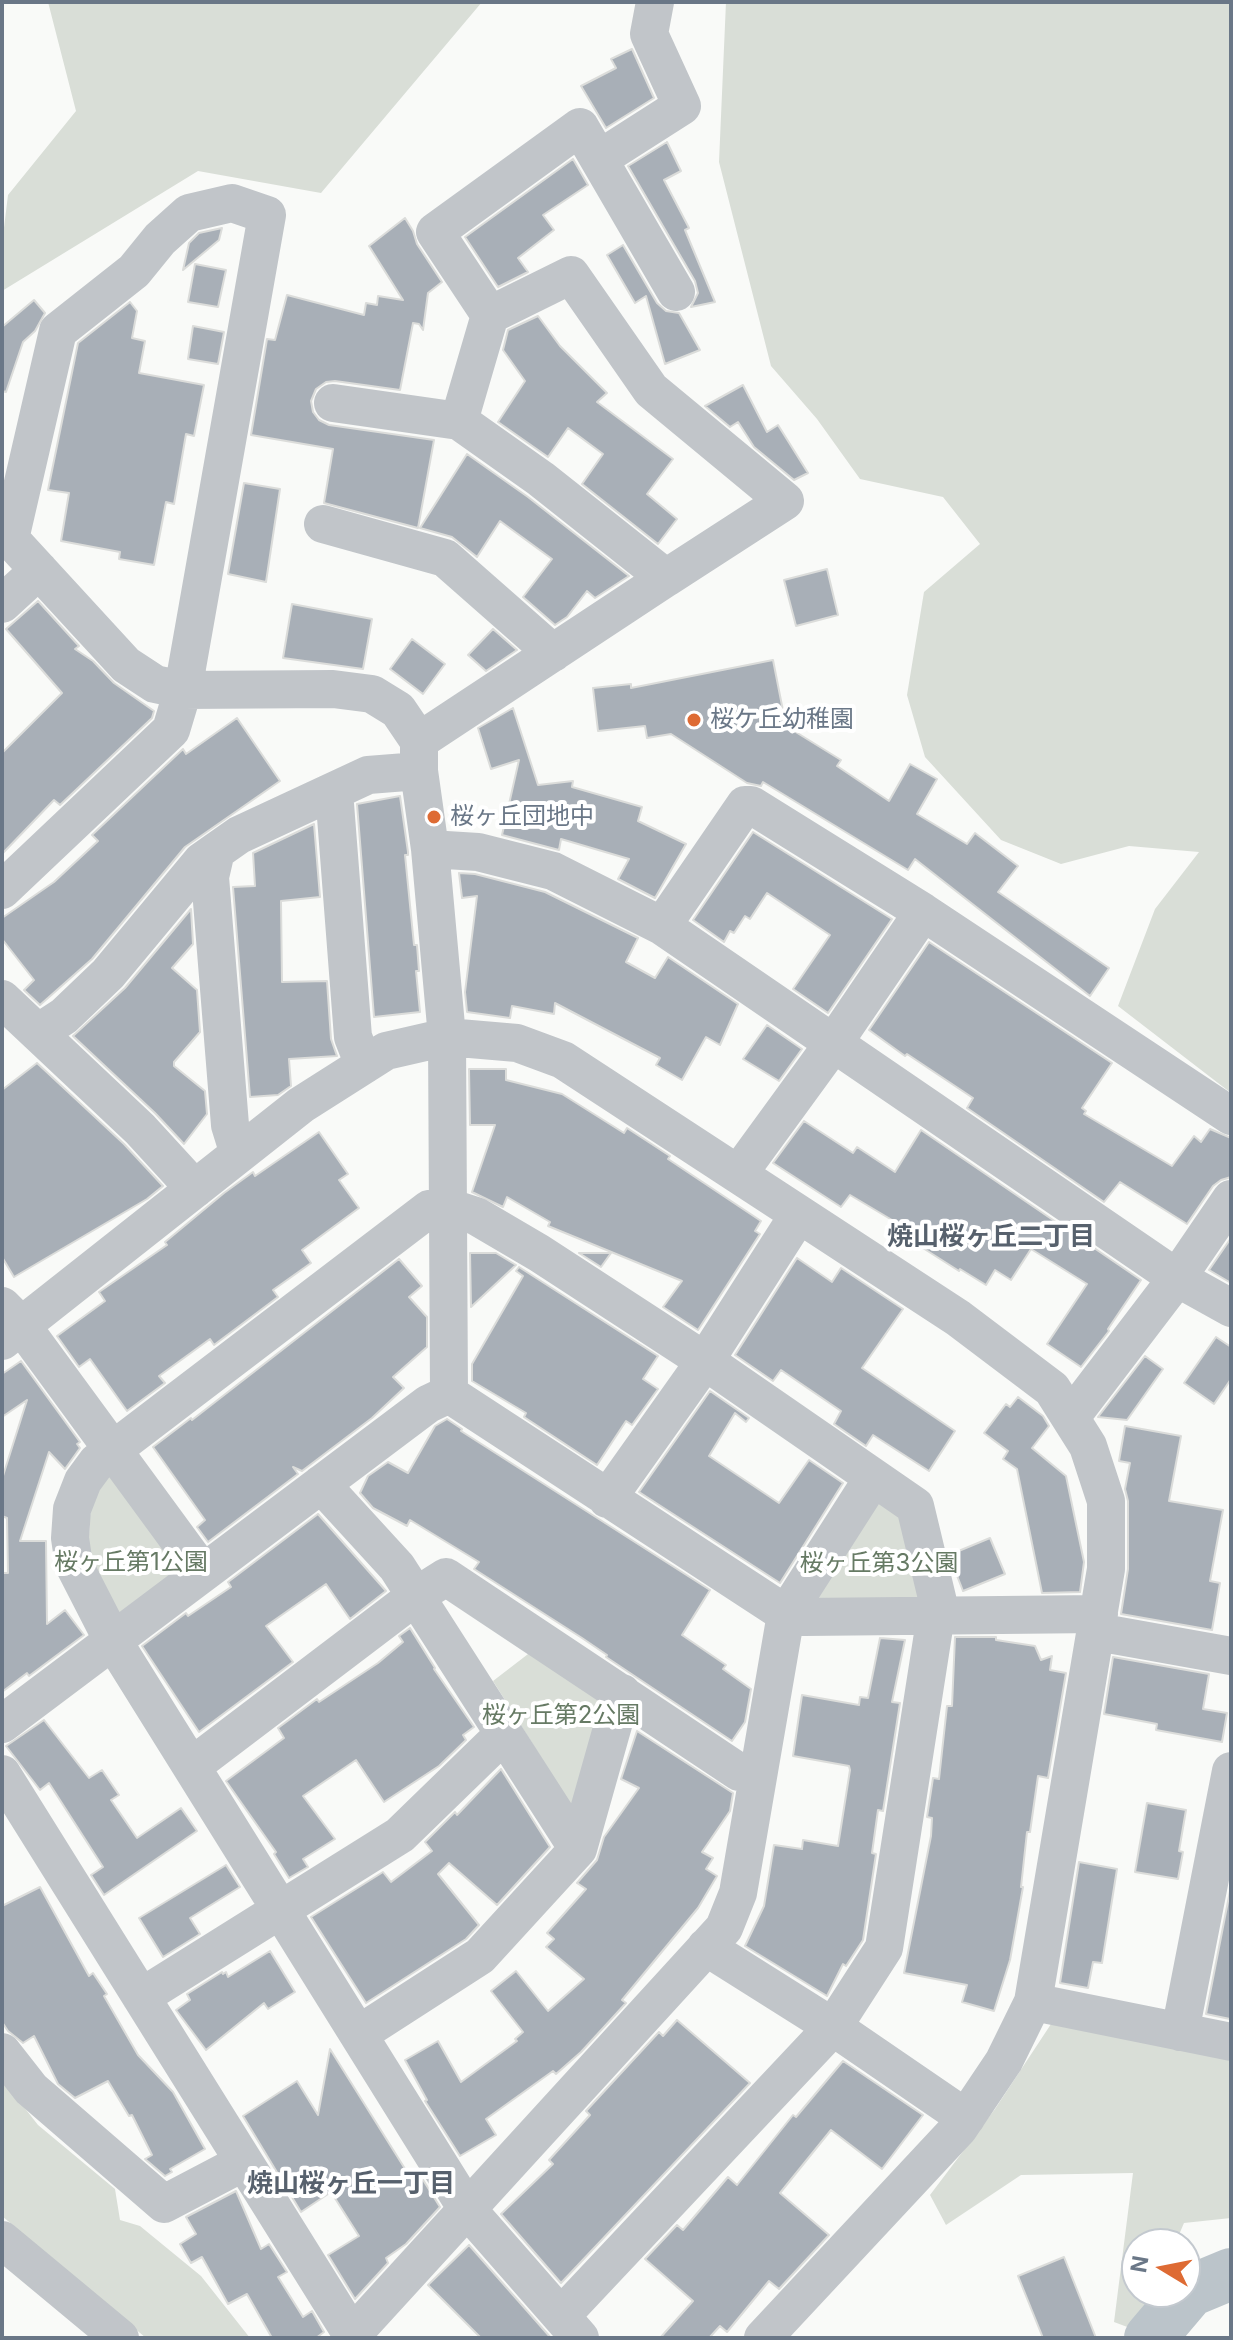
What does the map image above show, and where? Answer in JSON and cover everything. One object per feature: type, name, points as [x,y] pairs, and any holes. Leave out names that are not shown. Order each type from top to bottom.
[{"type":"street","points":[[599,159],[682,106],[649,34],[655,2]]},
{"type":"street","points":[[490,315],[435,232],[580,127],[676,292]]},
{"type":"street","points":[[2,890],[171,730],[183,690],[267,215],[232,203],[189,213],[160,239],[134,271],[58,331],[6,535],[126,665],[155,684],[183,690],[333,689],[372,694],[398,710],[419,756],[447,1037],[449,1394]]},
{"type":"street","points":[[38,1033],[64,1016],[108,974],[202,861],[216,851],[239,835],[368,775],[419,756],[553,653],[785,501],[651,390],[571,275],[490,315],[459,421]]},
{"type":"street","points":[[333,403],[459,421],[541,479],[666,578]]},
{"type":"street","points":[[323,524],[445,558],[553,653]]},
{"type":"street","points":[[2,604],[39,570]]},
{"type":"street","points":[[334,791],[353,1037],[364,1065]]},
{"type":"street","points":[[662,926],[745,805],[751,805],[923,912],[1231,1116]]},
{"type":"street","points":[[430,849],[478,852],[553,871],[662,926],[1177,1278],[1231,1308]]},
{"type":"street","points":[[216,851],[210,877],[230,1125],[239,1154]]},
{"type":"street","points":[[739,1173],[833,1044],[923,912]]},
{"type":"street","points":[[2,999],[140,1129],[195,1189]]},
{"type":"street","points":[[203,1573],[113,1450],[9,1324],[195,1189],[301,1105],[386,1051],[447,1037],[517,1043],[563,1060],[958,1318],[1052,1389],[1088,1446],[1106,1501],[1106,1569],[1033,2002],[1004,2061],[966,2118],[763,2338]]},
{"type":"street","points":[[1071,1417],[1177,1278],[1231,1199]]},
{"type":"street","points":[[448,1207],[476,1216],[705,1361],[915,1506],[938,1602],[884,1948],[833,2027],[570,2327],[467,2209],[113,1641],[74,1565],[70,1538],[72,1509],[83,1481],[97,1462],[429,1209],[448,1207]]},
{"type":"street","points":[[607,1499],[705,1361],[799,1214]]},
{"type":"street","points":[[2,1724],[428,1404],[449,1394]]},
{"type":"street","points":[[449,1394],[786,1614],[804,1617],[936,1616],[1098,1623],[1231,1656]]},
{"type":"street","points":[[2,1774],[353,2336],[724,1928],[738,1893],[786,1614],[873,1478]]},
{"type":"street","points":[[321,1484],[397,1567],[578,1849]]},
{"type":"street","points":[[192,1766],[416,1596],[446,1577],[739,1772],[758,1775]]},
{"type":"street","points":[[359,2034],[480,1956],[578,1849],[622,1693]]},
{"type":"street","points":[[141,1997],[400,1835],[504,1734]]},
{"type":"street","points":[[1180,2032],[1231,1771]]},
{"type":"street","points":[[706,1947],[833,2027],[966,2118]]},
{"type":"street","points":[[1033,2002],[1231,2042]]},
{"type":"street","points":[[2,2052],[31,2089],[164,2204],[244,2162]]},
{"type":"street","points":[[2,2240],[120,2338]]},
{"type":"green space","points":[[48,2],[482,2],[321,193],[198,171],[2,291],[2,244],[8,195],[76,111]]},
{"type":"green space","points":[[726,2],[1231,2],[1231,1093],[1118,1006],[1155,909],[1199,852],[1129,846],[1061,864],[1001,840],[925,757],[907,695],[924,592],[980,544],[943,497],[860,479],[817,419],[771,366],[719,162]]},
{"type":"green space","name":"桜ヶ丘第1公園","points":[[109,1463],[191,1573],[114,1625],[87,1569],[92,1483]]},
{"type":"green space","name":"桜ヶ丘第3公園","points":[[878,1495],[909,1510],[928,1606],[803,1606]]},
{"type":"green space","name":"桜ヶ丘第2公園","points":[[532,1651],[607,1696],[573,1808],[493,1681]]},
{"type":"green space","points":[[1053,2021],[1231,2056],[1231,2218],[1184,2223],[1182,2228],[1126,2228],[1133,2173],[1021,2175],[946,2225],[930,2195],[995,2109]]},
{"type":"green space","points":[[2,2079],[38,2125],[115,2189],[120,2220],[140,2226],[201,2276],[250,2338],[146,2338],[2,2216]]},
{"type":"green space","points":[[1121,2267],[1121,2308],[1147,2308],[1138,2331],[1114,2322]]},
{"type":"building","points":[[632,49],[654,98],[606,128],[581,86],[616,68],[611,59]]},
{"type":"building","points":[[667,142],[681,171],[664,180],[689,228],[685,230],[715,302],[691,307],[698,293],[695,281],[628,166]]},
{"type":"building","points":[[573,159],[588,185],[543,215],[554,230],[518,258],[528,272],[498,287],[465,237]]},
{"type":"building","points":[[405,218],[417,244],[442,282],[428,293],[423,330],[419,324],[413,323],[400,390],[326,382],[316,389],[311,401],[313,412],[319,420],[329,425],[434,440],[418,528],[324,503],[333,449],[251,435],[267,339],[275,340],[287,295],[364,315],[366,303],[377,305],[378,296],[403,300],[369,246]]},
{"type":"building","points":[[222,228],[219,240],[183,270],[189,243],[199,233]]},
{"type":"building","points":[[623,245],[657,303],[666,311],[679,313],[700,350],[665,364],[646,296],[635,303],[607,255]]},
{"type":"building","points":[[195,264],[226,270],[218,307],[188,302]]},
{"type":"building","points":[[34,300],[45,313],[35,331],[23,342],[6,392],[2,391],[2,327]]},
{"type":"building","points":[[130,302],[137,311],[132,338],[145,341],[139,373],[204,385],[194,436],[186,434],[174,504],[166,502],[154,565],[119,559],[120,552],[61,541],[69,493],[48,490],[78,343]]},
{"type":"building","points":[[538,316],[560,346],[607,393],[597,402],[673,459],[647,494],[677,519],[658,544],[582,484],[603,454],[568,428],[548,457],[498,422],[525,381],[503,350],[508,330]]},
{"type":"building","points":[[193,326],[224,332],[218,364],[188,359]]},
{"type":"building","points":[[743,385],[767,432],[778,425],[808,473],[794,480],[754,447],[738,422],[730,427],[705,406]]},
{"type":"building","points":[[467,454],[629,576],[595,598],[587,591],[567,617],[555,625],[523,597],[552,559],[500,521],[477,557],[452,537],[420,528]]},
{"type":"building","points":[[244,483],[280,489],[266,582],[228,574]]},
{"type":"building","points":[[827,569],[838,615],[796,626],[784,580]]},
{"type":"building","points":[[38,601],[79,646],[75,649],[93,661],[114,683],[154,711],[152,718],[60,805],[54,800],[2,854],[2,753],[62,693],[6,629]]},
{"type":"building","points":[[292,604],[372,619],[363,669],[283,658]]},
{"type":"building","points":[[493,629],[517,650],[486,671],[468,655]]},
{"type":"building","points":[[412,639],[445,664],[423,694],[390,669]]},
{"type":"building","points":[[773,660],[786,726],[841,760],[837,766],[889,801],[910,764],[937,779],[917,814],[967,844],[975,833],[1018,866],[998,892],[1109,968],[1090,996],[915,859],[908,870],[763,782],[761,786],[747,783],[671,734],[647,738],[645,726],[598,731],[593,688],[631,684],[631,688]]},
{"type":"building","points":[[513,708],[538,785],[573,781],[572,787],[642,807],[638,821],[686,844],[655,898],[618,879],[629,859],[561,839],[559,850],[502,835],[519,760],[491,769],[478,728]]},
{"type":"building","points":[[237,718],[280,781],[185,847],[92,959],[40,1005],[24,990],[34,980],[2,939],[2,918],[54,882],[98,841],[92,835],[183,749],[186,754]]},
{"type":"building","points":[[400,796],[408,852],[405,855],[414,945],[417,945],[420,1012],[374,1017],[357,804]]},
{"type":"building","points":[[314,824],[320,897],[281,901],[282,982],[327,981],[331,1039],[337,1056],[289,1059],[291,1086],[278,1095],[250,1097],[233,887],[255,886],[253,853]]},
{"type":"building","points":[[753,832],[892,919],[828,1013],[793,989],[830,935],[767,893],[750,919],[745,916],[724,942],[693,920]]},
{"type":"building","points":[[459,873],[475,874],[545,892],[638,938],[626,962],[655,978],[668,957],[738,1004],[720,1045],[706,1037],[682,1080],[656,1065],[660,1058],[555,1003],[554,1014],[512,1006],[510,1018],[467,1012],[465,992],[477,896],[462,898]]},
{"type":"building","points":[[191,909],[193,944],[172,968],[197,990],[200,1032],[174,1062],[174,1066],[205,1091],[207,1114],[184,1144],[73,1036],[125,988]]},
{"type":"building","points":[[929,942],[1112,1063],[1082,1108],[1086,1111],[1084,1114],[1172,1166],[1194,1136],[1201,1142],[1210,1129],[1231,1138],[1231,1177],[1213,1186],[1187,1224],[1120,1182],[1104,1202],[967,1108],[973,1098],[869,1030]]},
{"type":"building","points":[[767,1025],[802,1049],[779,1081],[743,1059]]},
{"type":"building","points":[[37,1063],[124,1144],[163,1186],[147,1199],[14,1277],[2,1257],[2,1090]]},
{"type":"building","points":[[469,1069],[506,1069],[506,1080],[562,1094],[624,1133],[627,1128],[761,1221],[755,1231],[760,1234],[698,1330],[663,1307],[682,1281],[548,1226],[550,1222],[507,1197],[503,1207],[472,1192],[495,1125],[470,1125]]},
{"type":"building","points":[[804,1121],[853,1153],[857,1147],[895,1172],[921,1130],[1141,1280],[1109,1331],[1081,1367],[1047,1344],[1087,1284],[1031,1249],[1011,1280],[995,1270],[986,1285],[893,1229],[897,1223],[850,1195],[841,1207],[773,1163]]},
{"type":"building","points":[[319,1132],[348,1174],[339,1180],[359,1208],[302,1250],[311,1263],[273,1290],[278,1297],[214,1345],[210,1339],[159,1376],[165,1383],[127,1411],[90,1359],[79,1367],[57,1336],[105,1301],[99,1292],[167,1245],[165,1242],[224,1193],[253,1172],[255,1176]]},
{"type":"building","points":[[1231,1238],[1231,1283],[1209,1270]]},
{"type":"building","points":[[470,1253],[496,1253],[516,1265],[471,1307]]},
{"type":"building","points":[[579,1253],[611,1253],[601,1267]]},
{"type":"building","points":[[797,1258],[832,1282],[841,1268],[903,1309],[862,1368],[955,1431],[929,1471],[873,1435],[866,1446],[834,1424],[841,1411],[781,1370],[773,1381],[735,1355]]},
{"type":"building","points":[[399,1259],[422,1286],[409,1297],[427,1317],[427,1347],[393,1377],[404,1388],[372,1418],[302,1471],[293,1467],[298,1474],[208,1542],[197,1527],[205,1520],[153,1447]]},
{"type":"building","points":[[519,1267],[658,1356],[643,1379],[658,1389],[632,1425],[626,1421],[597,1465],[524,1417],[526,1413],[472,1381],[472,1364],[523,1276],[516,1271]]},
{"type":"building","points":[[1216,1337],[1231,1347],[1231,1379],[1214,1404],[1184,1383]]},
{"type":"building","points":[[1145,1356],[1163,1369],[1127,1420],[1098,1417]]},
{"type":"building","points":[[21,1361],[80,1442],[77,1444],[80,1448],[65,1469],[49,1452],[20,1541],[46,1541],[47,1624],[65,1610],[84,1635],[2,1692],[3,1573],[8,1573],[7,1518],[2,1516],[2,1479],[27,1400],[2,1417],[2,1374]]},
{"type":"building","points":[[710,1391],[749,1418],[746,1422],[735,1413],[709,1456],[779,1503],[809,1460],[843,1483],[780,1583],[639,1492]]},
{"type":"building","points":[[1018,1397],[1043,1416],[1049,1426],[1032,1448],[1066,1476],[1084,1562],[1080,1592],[1042,1593],[1017,1469],[1003,1459],[1008,1451],[984,1433],[1006,1404],[1010,1407]]},
{"type":"building","points":[[447,1419],[461,1431],[710,1590],[682,1635],[726,1665],[723,1669],[751,1689],[745,1722],[732,1741],[582,1638],[474,1569],[479,1562],[410,1520],[407,1526],[373,1508],[360,1493],[368,1476],[388,1462],[408,1473],[435,1426]]},
{"type":"building","points":[[1125,1426],[1181,1436],[1169,1501],[1223,1510],[1210,1581],[1220,1583],[1212,1630],[1121,1614],[1128,1569],[1128,1501],[1125,1489],[1130,1463],[1119,1461]]},
{"type":"building","points":[[318,1514],[386,1591],[350,1619],[326,1584],[266,1626],[293,1662],[199,1732],[142,1646],[186,1613],[188,1616],[231,1587],[228,1582]]},
{"type":"building","points":[[990,1538],[1005,1574],[963,1591],[949,1555]]},
{"type":"building","points":[[410,1628],[474,1727],[463,1735],[466,1740],[439,1766],[384,1802],[356,1760],[303,1796],[335,1839],[303,1859],[308,1867],[289,1878],[274,1854],[276,1852],[226,1781],[284,1738],[278,1728],[317,1699],[319,1702],[378,1663],[403,1642],[399,1636]]},
{"type":"building","points":[[955,1637],[996,1637],[996,1640],[1035,1646],[1041,1660],[1052,1656],[1050,1670],[1066,1673],[1048,1778],[1038,1776],[1030,1832],[1027,1832],[1023,1887],[1010,1960],[994,2011],[962,2002],[967,1985],[904,1973],[931,1836],[932,1818],[927,1817],[933,1778],[939,1779],[947,1706],[952,1706]]},
{"type":"building","points":[[880,1638],[905,1640],[892,1702],[900,1703],[883,1811],[878,1810],[872,1853],[876,1854],[863,1940],[846,1966],[843,1964],[827,1996],[745,1946],[764,1906],[774,1845],[802,1849],[803,1840],[838,1846],[850,1770],[849,1766],[793,1756],[802,1695],[859,1705],[860,1697],[868,1698]]},
{"type":"building","points":[[1113,1657],[1209,1674],[1203,1709],[1227,1713],[1222,1742],[1156,1730],[1157,1724],[1104,1714]]},
{"type":"building","points":[[44,1720],[89,1778],[102,1770],[119,1795],[111,1800],[137,1838],[181,1808],[197,1831],[104,1895],[91,1875],[103,1867],[49,1783],[40,1790],[6,1746]]},
{"type":"building","points":[[637,1731],[733,1793],[730,1811],[702,1852],[713,1858],[706,1869],[717,1876],[698,1908],[622,2000],[626,2003],[556,2074],[553,2071],[486,2119],[496,2135],[460,2156],[425,2101],[405,2060],[438,2041],[461,2082],[517,2041],[515,2039],[523,2032],[491,1991],[516,1971],[548,2011],[584,1979],[546,1947],[554,1939],[547,1933],[586,1889],[577,1883],[597,1860],[604,1837],[639,1788],[621,1779]]},
{"type":"building","points":[[501,1769],[550,1847],[497,1905],[449,1863],[438,1874],[479,1925],[466,1939],[366,2003],[311,1917],[383,1872],[391,1882],[432,1851],[425,1842],[455,1812],[457,1815]]},
{"type":"building","points":[[1147,1803],[1186,1810],[1178,1879],[1135,1872]]},
{"type":"building","points":[[1079,1862],[1117,1869],[1102,1963],[1093,1962],[1088,1988],[1060,1983]]},
{"type":"building","points":[[226,1865],[240,1887],[190,1918],[200,1934],[163,1957],[139,1918]]},
{"type":"building","points":[[1231,1886],[1231,2014],[1230,2019],[1206,2014]]},
{"type":"building","points":[[40,1887],[89,1976],[93,1973],[107,1994],[104,1996],[138,2055],[173,2092],[205,2149],[170,2169],[172,2172],[165,2176],[145,2159],[152,2155],[132,2115],[129,2116],[108,2081],[75,2098],[58,2084],[34,2036],[23,2043],[2,2022],[2,1906]]},
{"type":"building","points":[[270,1951],[295,1992],[268,2009],[264,2003],[206,2050],[176,2010],[190,2000],[187,1994],[222,1972],[226,1972],[228,1977]]},
{"type":"building","points":[[677,2020],[750,2083],[561,2283],[501,2214],[553,2164],[549,2160],[590,2115],[586,2111],[659,2032],[663,2036]]},
{"type":"building","points":[[330,2049],[412,2180],[420,2175],[440,2207],[406,2244],[386,2258],[388,2263],[355,2299],[328,2255],[359,2236],[331,2192],[301,2212],[243,2116],[297,2081],[318,2115]]},
{"type":"building","points":[[843,2061],[923,2115],[882,2169],[831,2130],[780,2193],[829,2235],[779,2289],[769,2281],[727,2332],[720,2326],[709,2338],[660,2338],[693,2301],[645,2259],[677,2225],[683,2230],[728,2177],[737,2185],[793,2115],[796,2117]]},
{"type":"building","points":[[236,2191],[261,2249],[269,2244],[287,2272],[278,2277],[303,2317],[312,2311],[324,2332],[316,2338],[272,2338],[247,2294],[228,2304],[202,2257],[191,2263],[180,2244],[196,2234],[186,2217]]},
{"type":"building","points":[[469,2245],[551,2338],[481,2338],[428,2285]]},
{"type":"building","points":[[1064,2257],[1096,2338],[1043,2338],[1018,2276]]},
{"type":"waterway","points":[[1150,2338],[1190,2291],[1231,2274]]},
{"type":"place","name":"桜ケ丘幼稚園","points":[[694,720]]},
{"type":"place","name":"桜ヶ丘団地中","points":[[434,817]]},
{"type":"district","name":"焼山桜ヶ丘二丁目","points":[[991,1237]]},
{"type":"district","name":"焼山桜ヶ丘一丁目","points":[[351,2184]]}]
